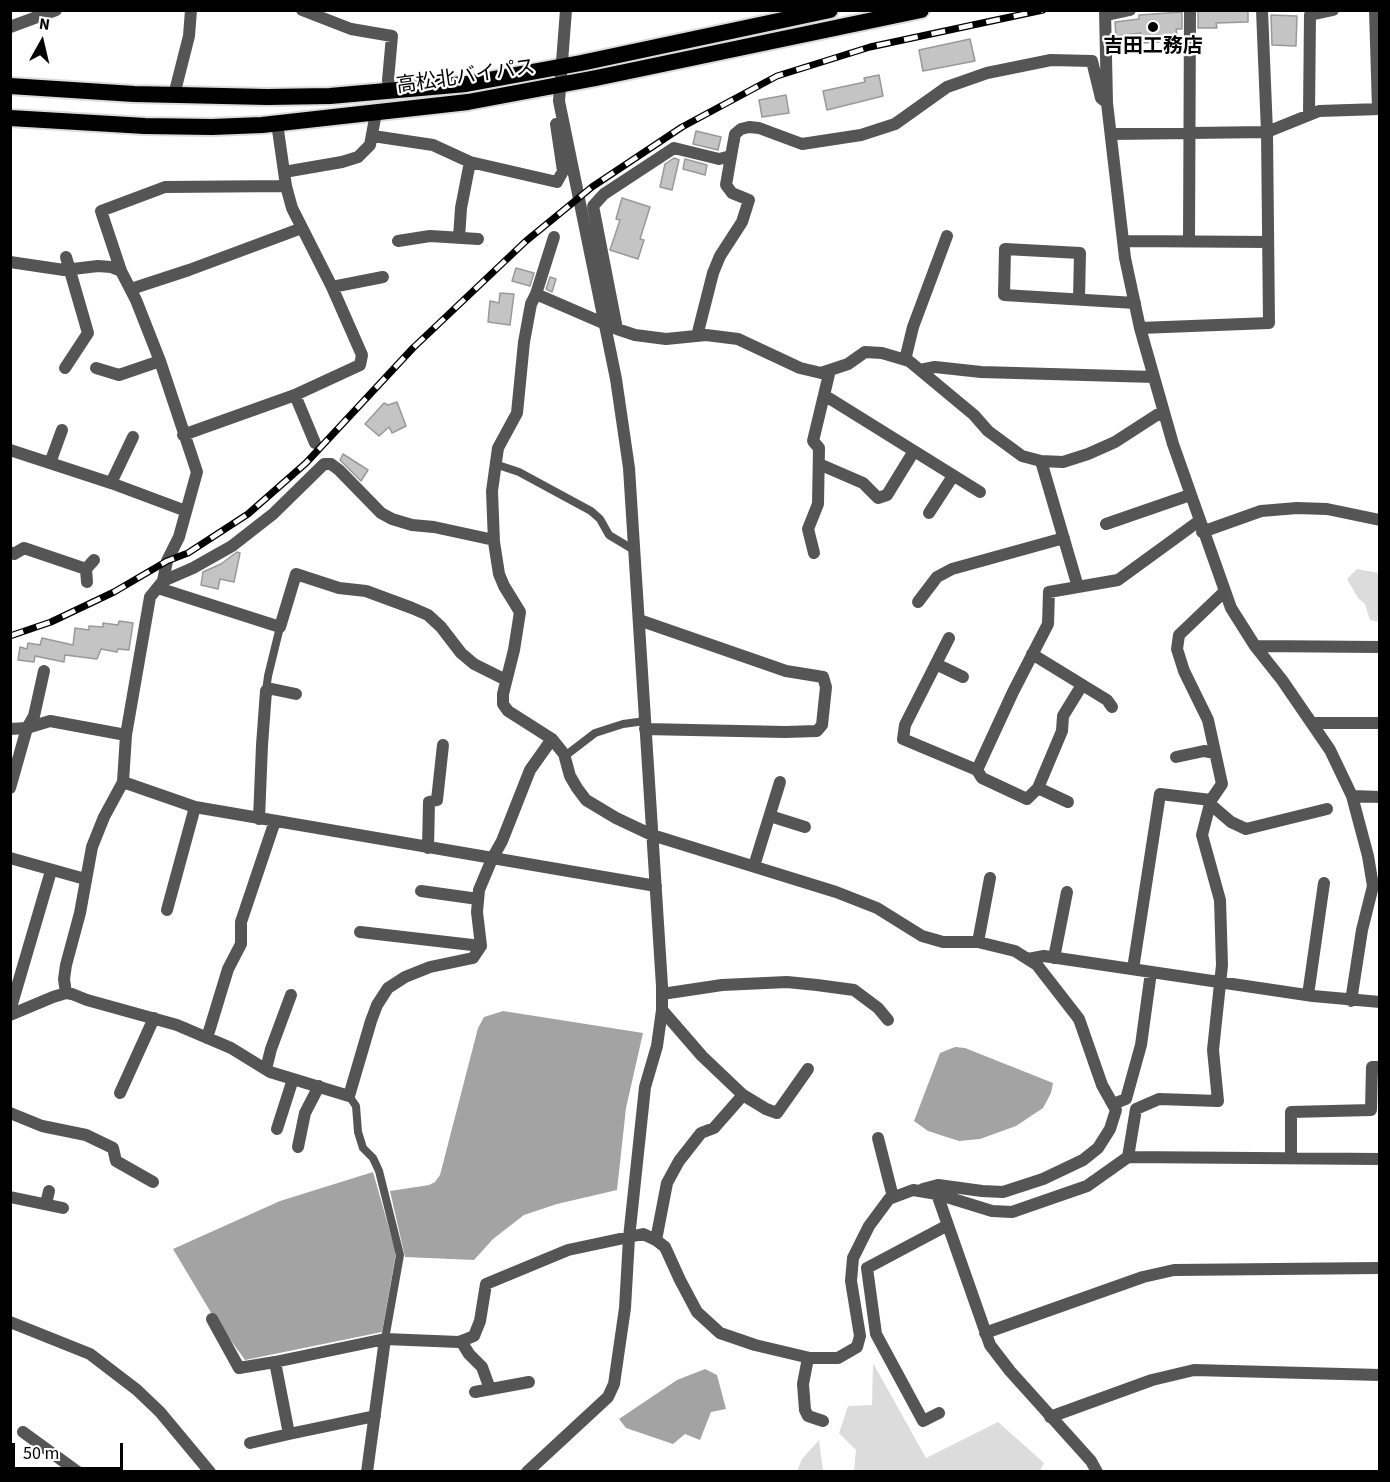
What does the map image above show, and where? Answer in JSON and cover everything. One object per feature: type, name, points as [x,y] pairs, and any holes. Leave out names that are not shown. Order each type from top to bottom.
[{"type":"highway","name":"高松北バイパス","points":[[10,86],[174,95],[320,97],[466,84],[562,66],[761,19],[830,10]]},
{"type":"highway","name":"高松北バイパス","points":[[10,118],[145,126],[212,127],[277,123],[560,93],[921,10]]},
{"type":"street","points":[[10,27],[56,10]]},
{"type":"street","points":[[174,95],[189,36],[191,10]]},
{"type":"street","points":[[302,10],[351,29],[392,36],[388,80],[390,91]]},
{"type":"street","points":[[373,136],[434,145],[470,162],[557,182],[563,171],[555,109],[560,93],[566,10]]},
{"type":"street","points":[[1130,10],[1106,13],[1107,103],[1123,241],[1140,328],[1163,411],[1200,526],[1231,608],[1255,646],[1282,680],[1330,750],[1352,796],[1368,856],[1373,886],[1362,930],[1350,1000]]},
{"type":"street","points":[[1189,241],[1190,10]]},
{"type":"street","points":[[1140,328],[1269,323],[1267,132],[1262,10]]},
{"type":"street","points":[[1309,115],[1310,15],[1333,10]]},
{"type":"street","points":[[1112,134],[1267,132],[1319,111],[1379,109],[1375,10]]},
{"type":"street","points":[[697,336],[713,273],[720,256],[742,222],[749,200],[732,193],[726,185],[735,134],[741,129],[759,128],[802,144],[861,135],[894,124],[947,87],[987,72],[1051,60],[1092,61],[1101,98],[1107,103]]},
{"type":"street","points":[[527,1472],[592,1414],[608,1397],[614,1384],[625,1308],[629,1238],[645,1087],[657,1046],[662,1010],[629,468],[616,379],[560,93]]},
{"type":"street","points":[[284,172],[351,160],[365,152],[373,136],[376,112]]},
{"type":"street","points":[[183,435],[295,395],[360,365],[362,355],[332,287],[292,208],[286,186],[277,123]]},
{"type":"street","points":[[617,329],[593,206],[604,194],[674,148],[719,159],[730,156]]},
{"type":"street","points":[[459,238],[461,208],[470,162]]},
{"type":"street","points":[[161,585],[167,561],[179,537],[197,472],[160,361],[131,289],[121,271],[101,211],[165,187],[286,186]]},
{"type":"street","points":[[131,289],[302,228]]},
{"type":"street","points":[[398,241],[430,236],[478,239]]},
{"type":"street","points":[[905,360],[913,327],[947,236]]},
{"type":"street","points":[[212,1319],[239,1368],[385,1338],[461,1341],[474,1336],[480,1322],[486,1284],[567,1250],[643,1234],[664,1247],[697,1312],[720,1333],[807,1358],[838,1358],[857,1347],[860,1336],[851,1281],[854,1258],[869,1226],[889,1199],[938,1185],[1003,1192],[1044,1179],[1083,1160],[1098,1148],[1110,1129],[1116,1110],[1102,1085],[1079,1019],[1037,965],[1015,951],[978,942],[943,942],[922,936],[877,908],[836,892],[652,835],[626,824],[586,800],[570,776],[565,756],[552,740],[508,711],[503,704],[520,612],[499,574],[494,540],[492,491],[498,448],[517,413],[524,342],[531,304],[554,237]]},
{"type":"street","points":[[1123,241],[1268,242]]},
{"type":"street","points":[[1079,299],[1080,253],[1005,249],[1004,295],[1135,303]]},
{"type":"street","points":[[64,368],[88,333],[66,257]]},
{"type":"street","points":[[10,262],[39,268],[70,269],[98,266],[121,271]]},
{"type":"street","points":[[332,287],[383,277]]},
{"type":"street","points":[[536,294],[617,329],[635,334],[666,339],[697,336],[738,339],[800,368],[821,373],[848,364],[865,352],[882,353],[905,360],[920,370],[1010,448],[1022,456],[1041,461],[1064,462],[1088,454],[1115,442],[1163,411]]},
{"type":"street","points":[[96,368],[119,375],[160,361]]},
{"type":"street","points":[[920,370],[935,367],[981,372],[1154,377]]},
{"type":"street","points":[[814,553],[808,529],[818,504],[819,448],[813,441],[830,370]]},
{"type":"street","points":[[295,395],[315,443]]},
{"type":"street","points":[[824,395],[980,492]]},
{"type":"street","points":[[50,463],[62,430]]},
{"type":"street","points":[[111,483],[133,436]]},
{"type":"street","points":[[10,450],[111,483],[186,511]]},
{"type":"street","points":[[819,464],[863,483],[878,498],[886,495],[914,451]]},
{"type":"street","points":[[1041,461],[1078,587]]},
{"type":"street","points":[[66,993],[64,979],[66,965],[80,913],[96,833],[123,782],[126,735],[150,597],[161,585],[232,546],[273,514],[324,464],[331,464],[381,513],[392,519],[412,525],[434,527],[494,540]]},
{"type":"street","points":[[929,513],[953,476]]},
{"type":"street","points":[[1106,524],[1190,495]]},
{"type":"street","points":[[977,771],[1048,624],[1049,592],[1118,580],[1200,526],[1261,511],[1327,509],[1380,520]]},
{"type":"street","points":[[918,602],[937,577],[952,569],[1064,538]]},
{"type":"street","points":[[10,552],[14,554],[24,548],[90,565],[87,582]]},
{"type":"street","points":[[161,585],[280,627],[296,574],[339,588],[366,591],[428,615],[474,664],[506,680]]},
{"type":"street","points":[[1128,1157],[1136,1109],[1159,1099],[1218,1101],[1213,1050],[1221,981],[1220,900],[1202,835],[1210,802],[1222,784],[1208,720],[1184,670],[1177,649],[1179,635],[1224,592]]},
{"type":"street","points":[[639,620],[786,671],[823,677],[826,687],[822,725],[817,731],[785,732],[645,725]]},
{"type":"street","points":[[949,638],[905,725],[903,739],[977,771],[982,778],[1027,799],[1038,788],[1062,731],[1063,716],[1082,685]]},
{"type":"street","points":[[1255,646],[1380,647]]},
{"type":"street","points":[[1032,654],[1107,700],[1112,707]]},
{"type":"street","points":[[936,664],[963,677]]},
{"type":"street","points":[[10,788],[27,728],[34,716],[44,671]]},
{"type":"street","points":[[259,819],[266,691],[272,689],[296,694]]},
{"type":"street","points":[[10,729],[27,728],[50,721],[126,735]]},
{"type":"street","points":[[1312,723],[1380,723]]},
{"type":"street","points":[[11,1008],[66,993],[177,1024],[231,1048],[266,1069],[349,1096],[371,1021],[377,1005],[388,988],[405,977],[430,967],[473,958],[481,946],[477,912],[479,890],[530,770],[552,740]]},
{"type":"street","points":[[428,848],[429,802],[437,800],[443,745]]},
{"type":"street","points":[[1176,757],[1204,752],[1215,753]]},
{"type":"street","points":[[123,782],[195,807],[656,886]]},
{"type":"street","points":[[754,866],[780,782]]},
{"type":"street","points":[[1038,788],[1068,802]]},
{"type":"street","points":[[1133,969],[1160,794],[1210,802],[1231,822],[1246,829],[1327,809]]},
{"type":"street","points":[[1352,796],[1380,797]]},
{"type":"street","points":[[167,910],[195,807]]},
{"type":"street","points":[[770,816],[805,827]]},
{"type":"street","points":[[207,1038],[228,969],[241,944],[241,922],[275,821]]},
{"type":"street","points":[[10,858],[85,879]]},
{"type":"street","points":[[11,1008],[51,871]]},
{"type":"street","points":[[978,942],[990,878]]},
{"type":"street","points":[[1308,995],[1324,883]]},
{"type":"street","points":[[421,891],[478,899]]},
{"type":"street","points":[[1054,958],[1067,892]]},
{"type":"street","points":[[360,932],[481,946]]},
{"type":"street","points":[[1028,959],[1044,956],[1308,995],[1380,1002]]},
{"type":"street","points":[[1113,1104],[1126,1099],[1141,1045],[1151,972]]},
{"type":"street","points":[[662,994],[722,985],[787,982],[817,985],[854,990],[878,1008],[888,1020]]},
{"type":"street","points":[[266,1069],[291,994]]},
{"type":"street","points":[[662,1010],[702,1056],[743,1095],[766,1109],[777,1113],[808,1069]]},
{"type":"street","points":[[120,1093],[154,1018]]},
{"type":"street","points":[[1291,1158],[1291,1112],[1371,1110],[1372,1067],[1380,1067]]},
{"type":"street","points":[[277,1129],[293,1079]]},
{"type":"street","points":[[298,1147],[305,1113],[319,1086]]},
{"type":"street","points":[[656,1240],[667,1183],[679,1161],[701,1133],[714,1128],[743,1095]]},
{"type":"street","points":[[10,1113],[42,1126],[86,1135],[113,1148],[116,1161],[153,1182]]},
{"type":"street","points":[[878,1138],[893,1197]]},
{"type":"street","points":[[916,1190],[992,1211],[1012,1212],[1087,1186],[1128,1157],[1380,1159]]},
{"type":"street","points":[[937,1194],[990,1345],[1050,1417],[1091,1461],[1097,1472]]},
{"type":"street","points":[[10,1197],[48,1198],[63,1208]]},
{"type":"street","points":[[939,1413],[923,1421],[876,1334],[867,1268],[948,1225]]},
{"type":"street","points":[[985,1333],[1143,1277],[1174,1270],[1380,1268]]},
{"type":"street","points":[[10,1322],[90,1354],[137,1390],[160,1412],[210,1472]]},
{"type":"street","points":[[367,1472],[385,1338]]},
{"type":"street","points":[[461,1341],[469,1354],[482,1367],[490,1389]]},
{"type":"street","points":[[807,1358],[803,1384],[804,1410],[808,1416],[823,1421]]},
{"type":"street","points":[[275,1362],[289,1434]]},
{"type":"street","points":[[1050,1417],[1152,1380],[1194,1370],[1380,1375]]},
{"type":"street","points":[[475,1392],[529,1382]]},
{"type":"street","points":[[250,1443],[375,1416]]},
{"type":"street","points":[[23,1432],[78,1472]]},
{"type":"lane","points":[[495,464],[519,472],[591,511],[600,519],[609,535],[634,550]]},
{"type":"lane","points":[[266,691],[280,627]]},
{"type":"lane","points":[[565,756],[595,733],[623,724],[645,725]]},
{"type":"lane","points":[[349,1096],[356,1106],[358,1132],[363,1148],[373,1158],[379,1171],[400,1255],[385,1338]]},
{"type":"shaded area","points":[[1357,569],[1379,573],[1379,622],[1370,620],[1365,604],[1358,598],[1347,579]]},
{"type":"shaded area","points":[[503,1011],[643,1033],[626,1108],[617,1190],[557,1204],[524,1215],[493,1239],[474,1260],[405,1257],[390,1191],[429,1185],[435,1182],[440,1175],[478,1028],[484,1017]]},
{"type":"shaded area","points":[[955,1047],[965,1048],[1053,1083],[1051,1093],[1043,1108],[1016,1126],[980,1139],[959,1141],[928,1131],[914,1121],[940,1053]]},
{"type":"shaded area","points":[[373,1172],[396,1253],[382,1332],[245,1360],[213,1316],[173,1249],[280,1201]]},
{"type":"shaded area","points":[[873,1363],[926,1458],[998,1422],[1044,1463],[1040,1471],[854,1471],[856,1450],[839,1433],[848,1406],[872,1405]]},
{"type":"shaded area","points":[[705,1369],[717,1375],[726,1409],[711,1412],[700,1440],[685,1434],[673,1444],[626,1428],[619,1419],[677,1380]]},
{"type":"shaded area","points":[[819,1440],[823,1471],[797,1471],[802,1459]]},
{"type":"building","points":[[1198,10],[1248,10],[1248,22],[1216,23],[1217,28],[1198,28]]},
{"type":"building","points":[[1182,12],[1182,29],[1176,29],[1177,34],[1158,36],[1159,42],[1142,43],[1141,33],[1116,36],[1115,22],[1139,19],[1139,15]]},
{"type":"building","points":[[1271,15],[1297,16],[1296,46],[1272,45]]},
{"type":"building","points":[[970,39],[975,61],[923,71],[919,50]]},
{"type":"building","points":[[879,75],[883,96],[827,110],[823,91],[865,82],[864,78]]},
{"type":"building","points":[[786,95],[789,113],[762,117],[759,100]]},
{"type":"building","points":[[696,131],[721,137],[718,150],[693,144]]},
{"type":"building","points":[[674,158],[679,160],[672,190],[660,187],[665,164]]},
{"type":"building","points":[[685,159],[707,165],[705,175],[683,169]]},
{"type":"building","points":[[622,198],[650,207],[640,239],[644,240],[638,259],[610,250],[620,220],[616,219]]},
{"type":"building","points":[[516,268],[534,273],[530,286],[512,281]]},
{"type":"building","points":[[550,277],[556,279],[552,292],[546,289]]},
{"type":"building","points":[[500,293],[514,294],[510,325],[488,322],[490,301],[499,303]]},
{"type":"building","points":[[397,402],[406,426],[392,433],[389,427],[379,436],[365,424],[384,403],[388,405]]},
{"type":"building","points":[[343,454],[368,470],[361,481],[340,460]]},
{"type":"building","points":[[237,552],[240,553],[234,582],[220,579],[218,589],[201,585],[203,572],[221,564]]},
{"type":"building","points":[[119,621],[133,623],[129,650],[118,649],[117,652],[101,649],[97,659],[65,655],[64,662],[35,656],[34,662],[18,660],[20,647],[27,649],[28,643],[40,645],[42,638],[73,645],[75,628],[89,630],[89,626],[103,627],[103,623],[118,625]]},
{"type":"railway","points":[[10,636],[51,622],[114,592],[167,561],[188,553],[248,514],[306,463],[413,348],[526,241],[592,187],[682,127],[777,76],[870,47],[1043,10]]},
{"type":"place","name":"吉田工務店","points":[[1153,27]]}]
